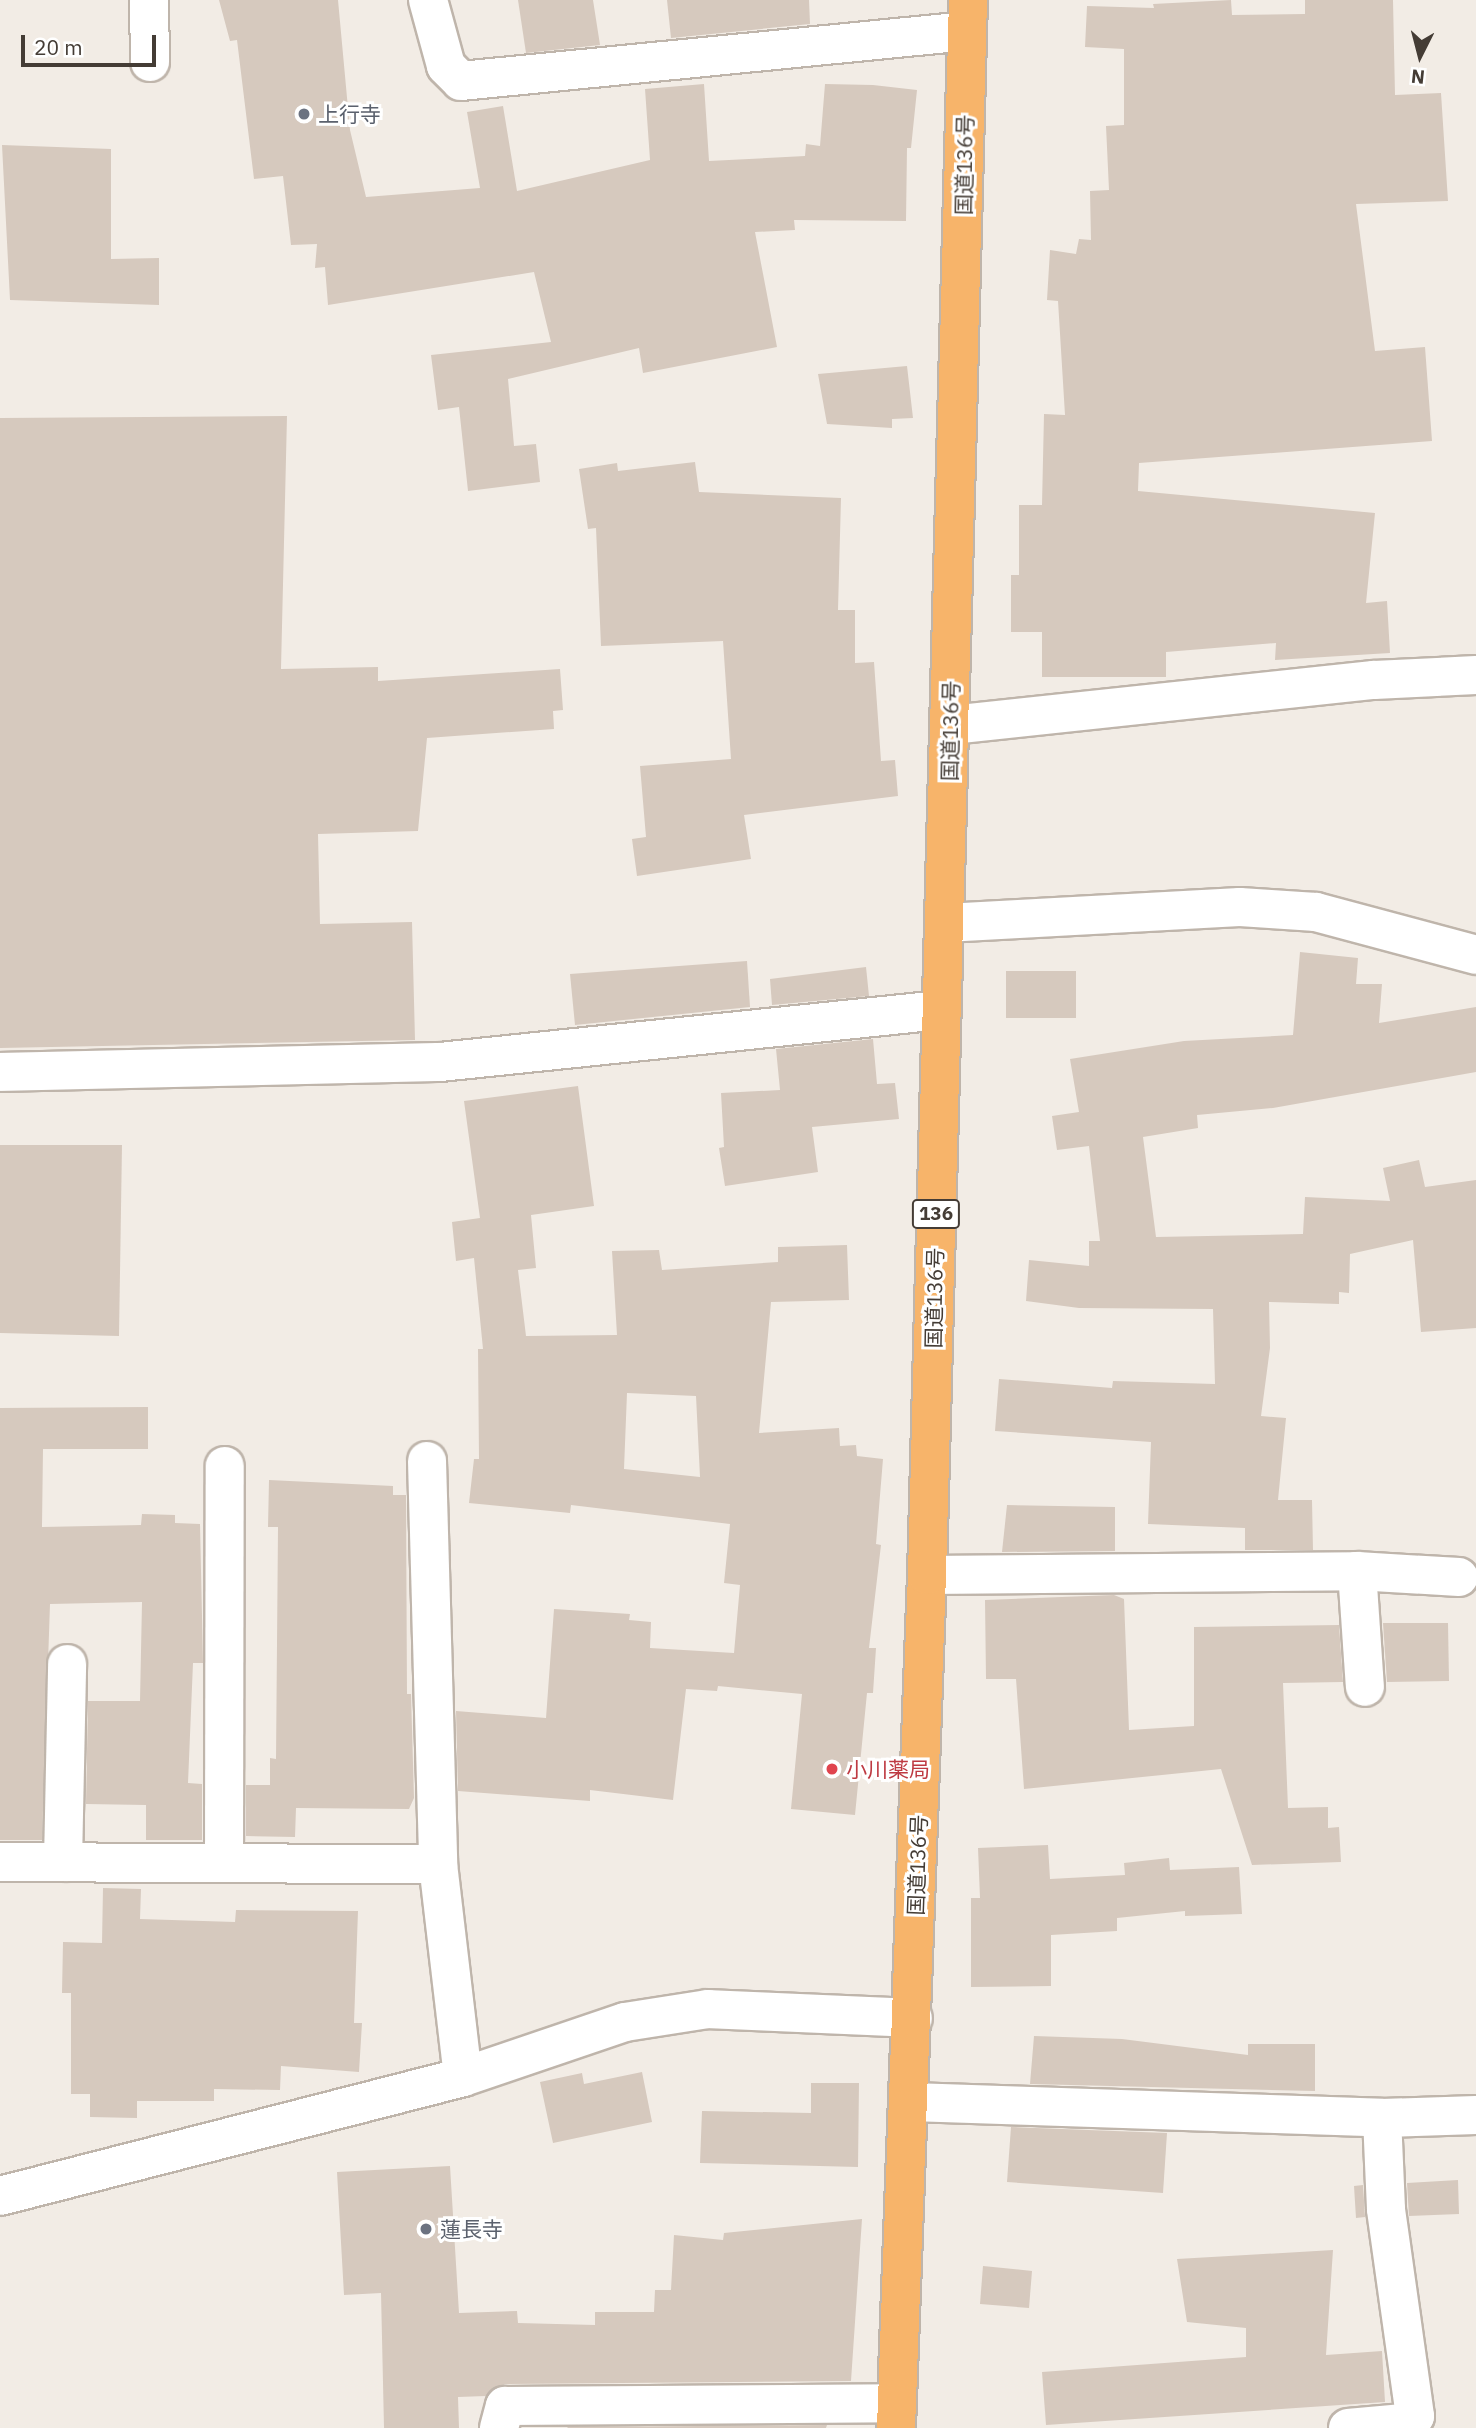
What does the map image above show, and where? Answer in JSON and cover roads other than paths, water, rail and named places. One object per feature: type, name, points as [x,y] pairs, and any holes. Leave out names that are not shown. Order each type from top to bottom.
[{"type":"highway","name":"国道136号","points":[[897,2415],[911,2102],[927,1575],[951,725],[967,16]]},
{"type":"street","points":[[149,0],[150,62]]},
{"type":"street","points":[[428,0],[446,66],[461,81],[967,16]]},
{"type":"street","points":[[951,725],[1476,675]]},
{"type":"street","points":[[945,923],[1240,907],[1316,912],[1476,955]]},
{"type":"street","points":[[0,1072],[440,1062],[941,1010]]},
{"type":"street","points":[[427,1461],[438,1864],[463,2077]]},
{"type":"street","points":[[224,1863],[225,1466]]},
{"type":"street","points":[[1357,1571],[1365,1687]]},
{"type":"street","points":[[927,1575],[1357,1571],[1459,1577]]},
{"type":"street","points":[[63,1862],[67,1664]]},
{"type":"street","points":[[0,1862],[438,1864]]},
{"type":"street","points":[[0,2196],[463,2077],[625,2022],[708,2010],[913,2018]]},
{"type":"street","points":[[911,2102],[1381,2118],[1476,2115]]},
{"type":"street","points":[[1348,2428],[1404,2423],[1415,2416],[1386,2210],[1381,2118]]},
{"type":"street","points":[[499,2428],[505,2406],[897,2415]]},
{"type":"place","name":"上行寺","points":[[304,114]]},
{"type":"place","name":"小川薬局","points":[[832,1769]]},
{"type":"place","name":"蓮長寺","points":[[426,2229]]}]
